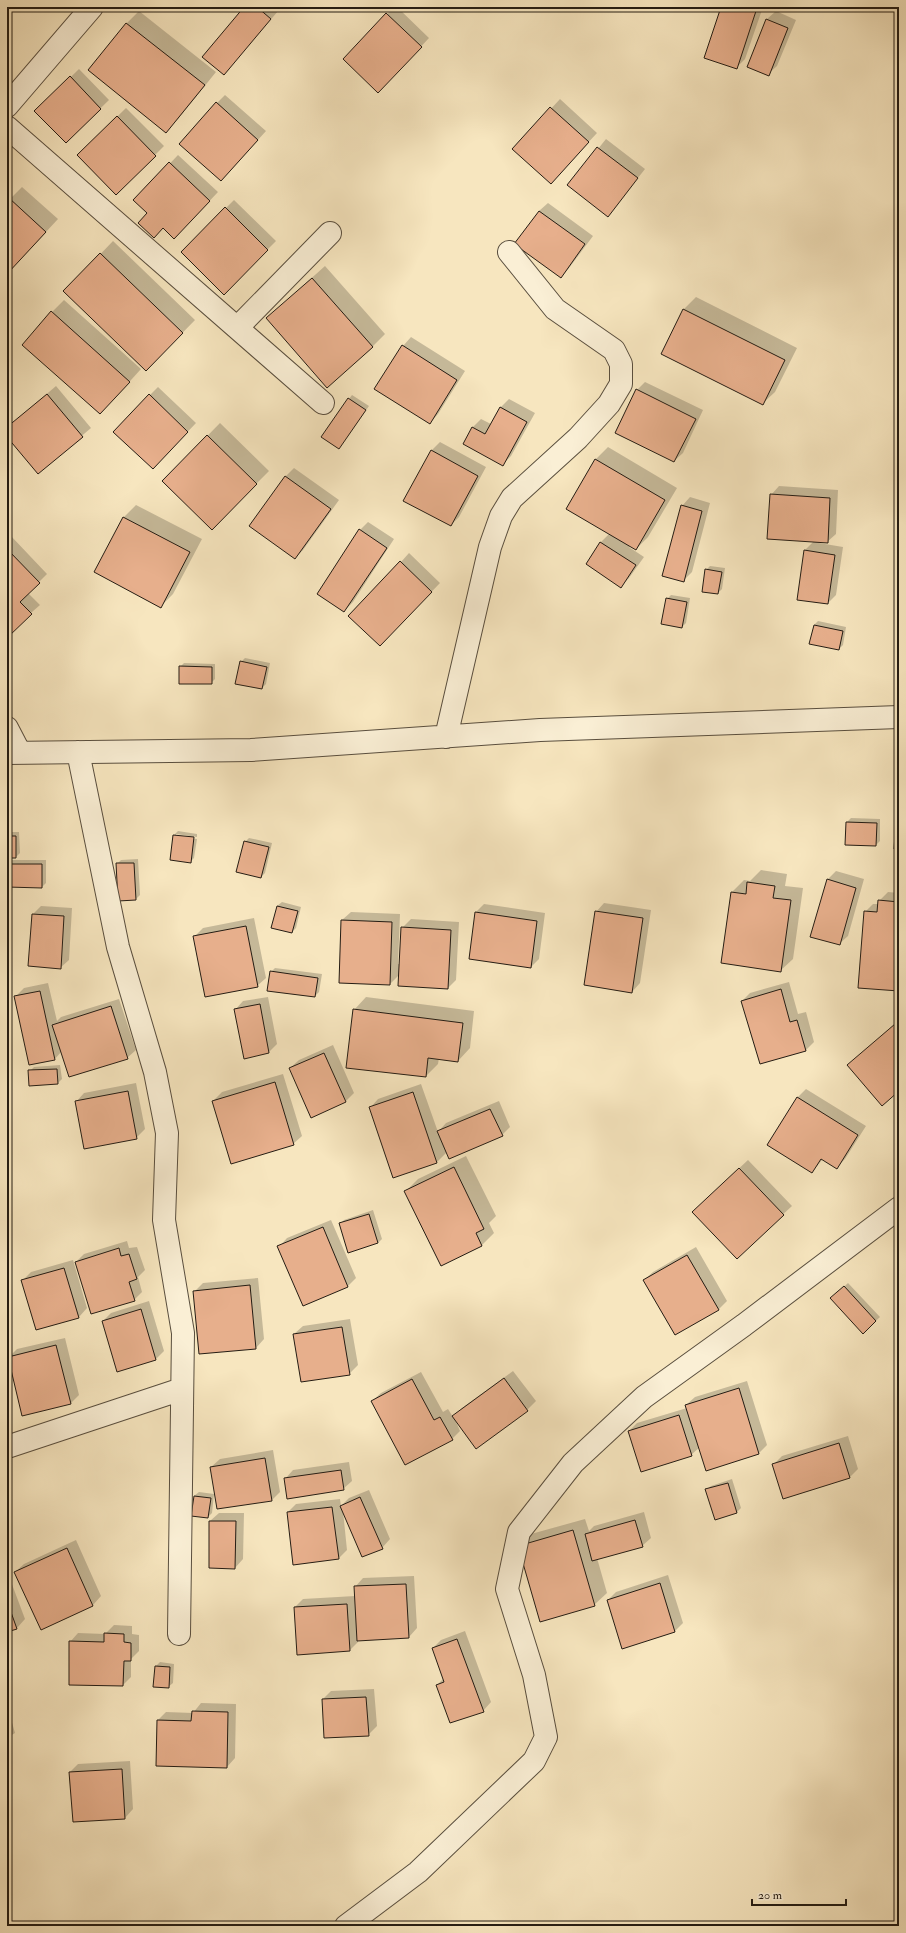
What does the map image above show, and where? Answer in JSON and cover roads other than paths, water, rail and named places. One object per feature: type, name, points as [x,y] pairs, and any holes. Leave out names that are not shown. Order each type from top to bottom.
[{"type":"street","points":[[7,106],[92,7]]},
{"type":"street","points":[[7,127],[322,403]]},
{"type":"street","points":[[237,328],[330,233]]},
{"type":"street","points":[[446,736],[490,547],[501,516],[512,498],[578,438],[609,404],[621,384],[621,364],[614,350],[555,309],[509,252]]},
{"type":"street","points":[[7,728],[13,753],[250,750],[540,730],[899,717]]},
{"type":"street","points":[[78,752],[118,947],[155,1072],[167,1133],[164,1220],[183,1333],[179,1634]]},
{"type":"street","points":[[346,1926],[418,1872],[534,1761],[546,1737],[534,1675],[507,1589],[519,1532],[572,1463],[644,1397],[744,1325],[899,1208]]},
{"type":"street","points":[[7,1447],[182,1389]]}]
